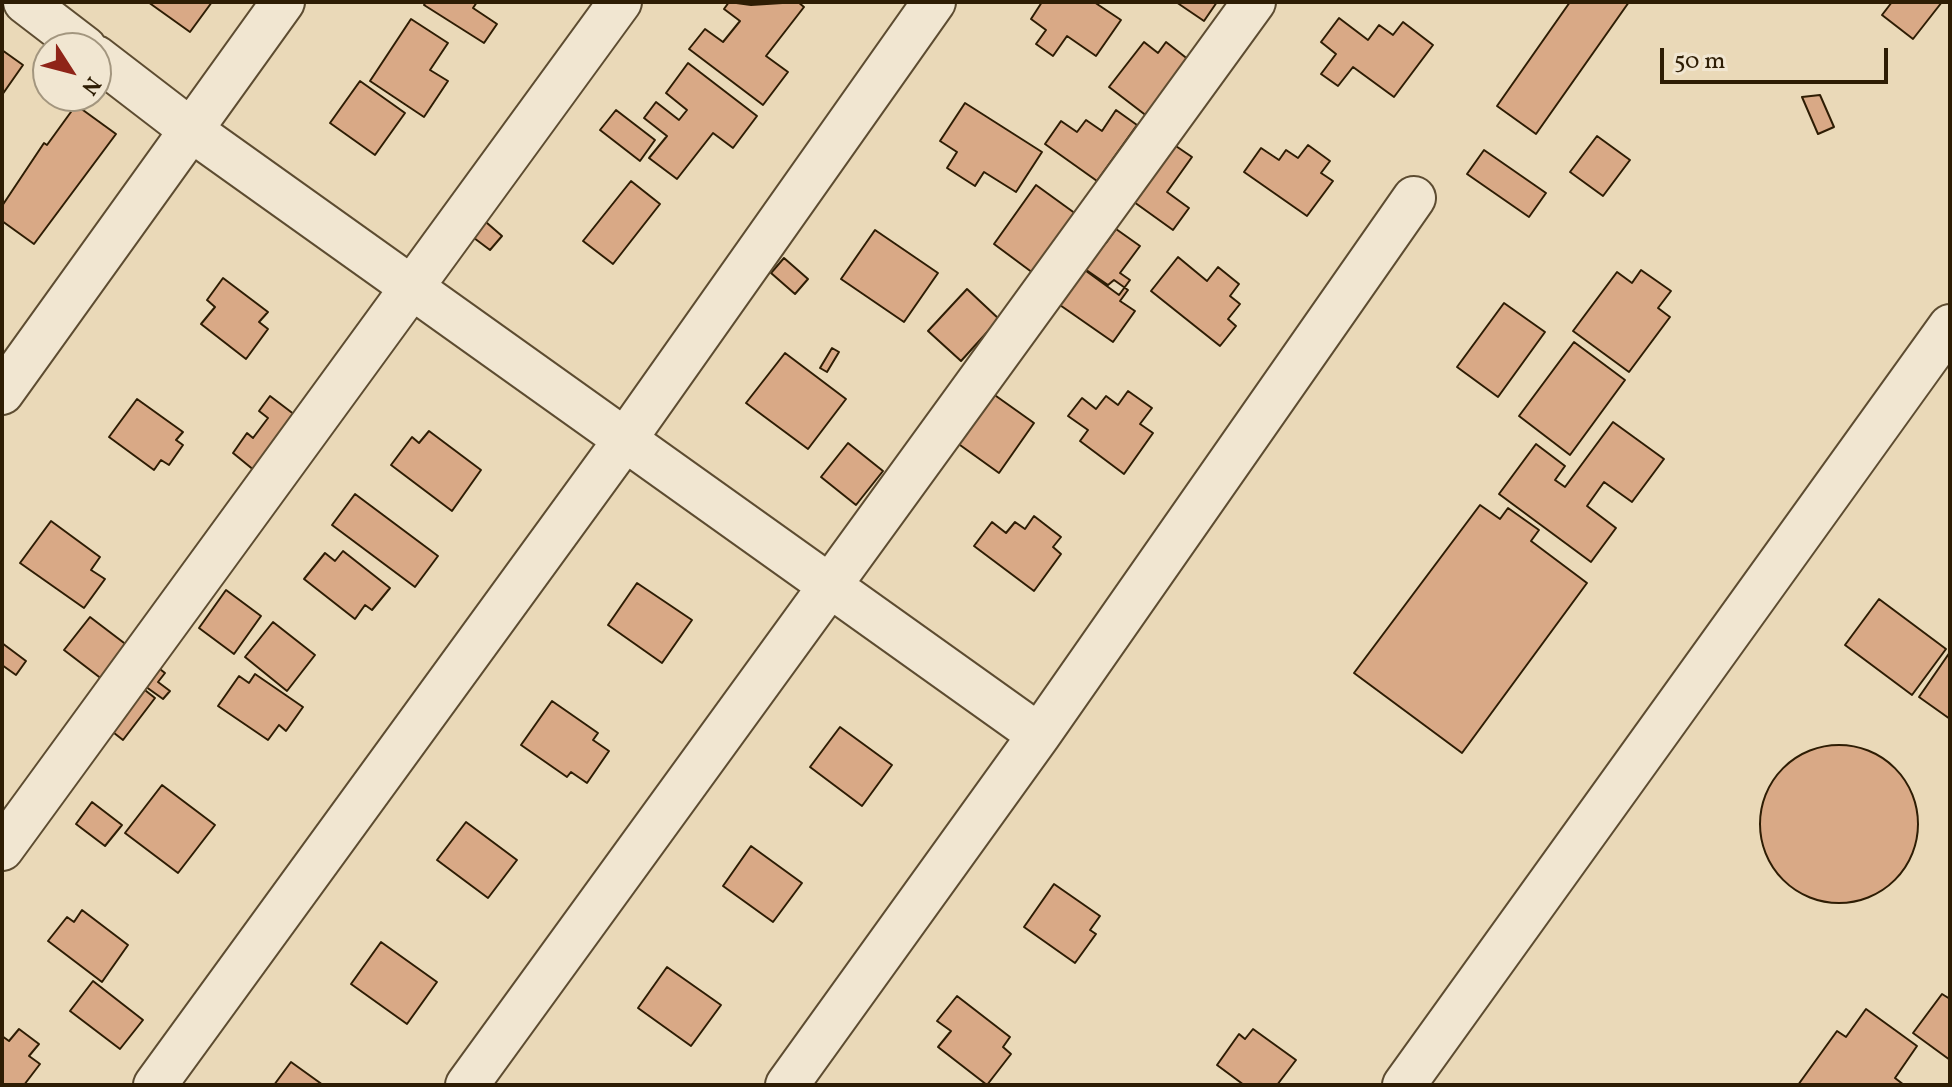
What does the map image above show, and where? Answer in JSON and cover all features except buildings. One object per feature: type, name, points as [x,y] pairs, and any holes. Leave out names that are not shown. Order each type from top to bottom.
[{"type":"street","points":[[25,2],[64,32]]},
{"type":"street","points":[[2,393],[283,2]]},
{"type":"street","points":[[2,849],[620,2]]},
{"type":"street","points":[[155,1085],[624,441],[934,2]]},
{"type":"street","points":[[467,1085],[1254,2]]},
{"type":"street","points":[[112,69],[191,130],[624,441],[1039,735]]},
{"type":"street","points":[[787,1085],[1039,735],[1414,198]]},
{"type":"street","points":[[1404,1085],[1950,326]]}]
